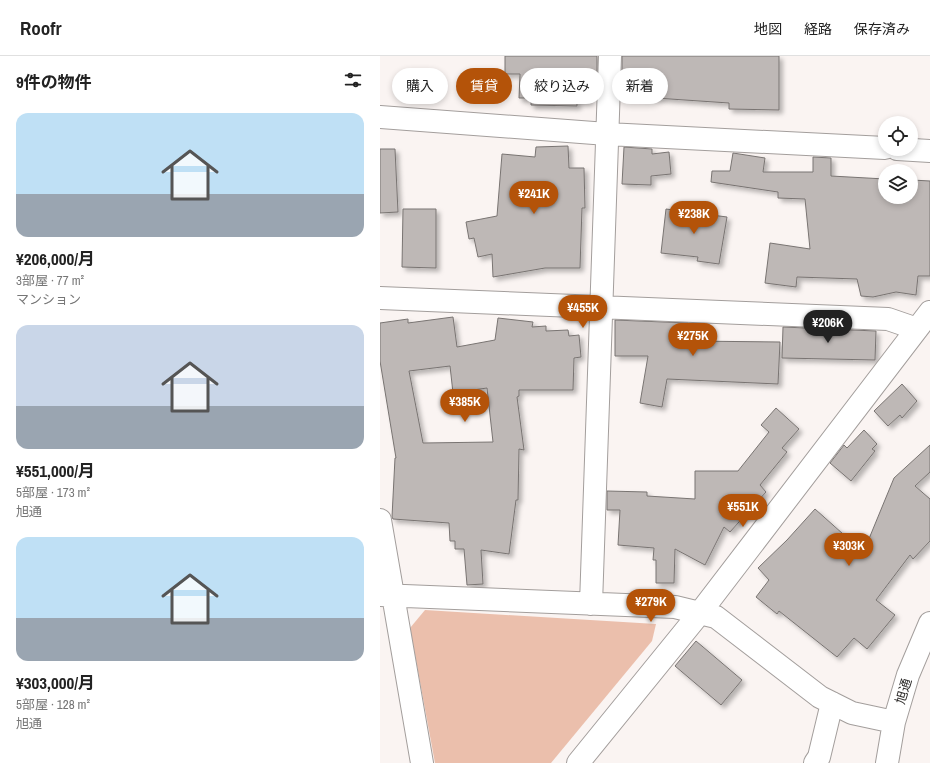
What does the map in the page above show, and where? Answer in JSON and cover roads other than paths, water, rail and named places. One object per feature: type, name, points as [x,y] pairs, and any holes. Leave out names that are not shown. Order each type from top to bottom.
[{"type":"street","points":[[590,604],[610,56]]},
{"type":"street","points":[[380,117],[607,134],[878,148]]},
{"type":"street","points":[[918,150],[930,151]]},
{"type":"street","points":[[380,298],[888,320],[925,320]]},
{"type":"street","points":[[578,763],[699,614],[925,320]]},
{"type":"street","points":[[380,520],[387,595],[422,763]]},
{"type":"street","points":[[387,595],[675,607],[716,618],[820,697],[852,713],[894,722]]},
{"type":"street","name":"旭通","points":[[887,763],[894,722],[908,675],[930,623]]},
{"type":"street","points":[[815,763],[819,757],[832,703]]}]
